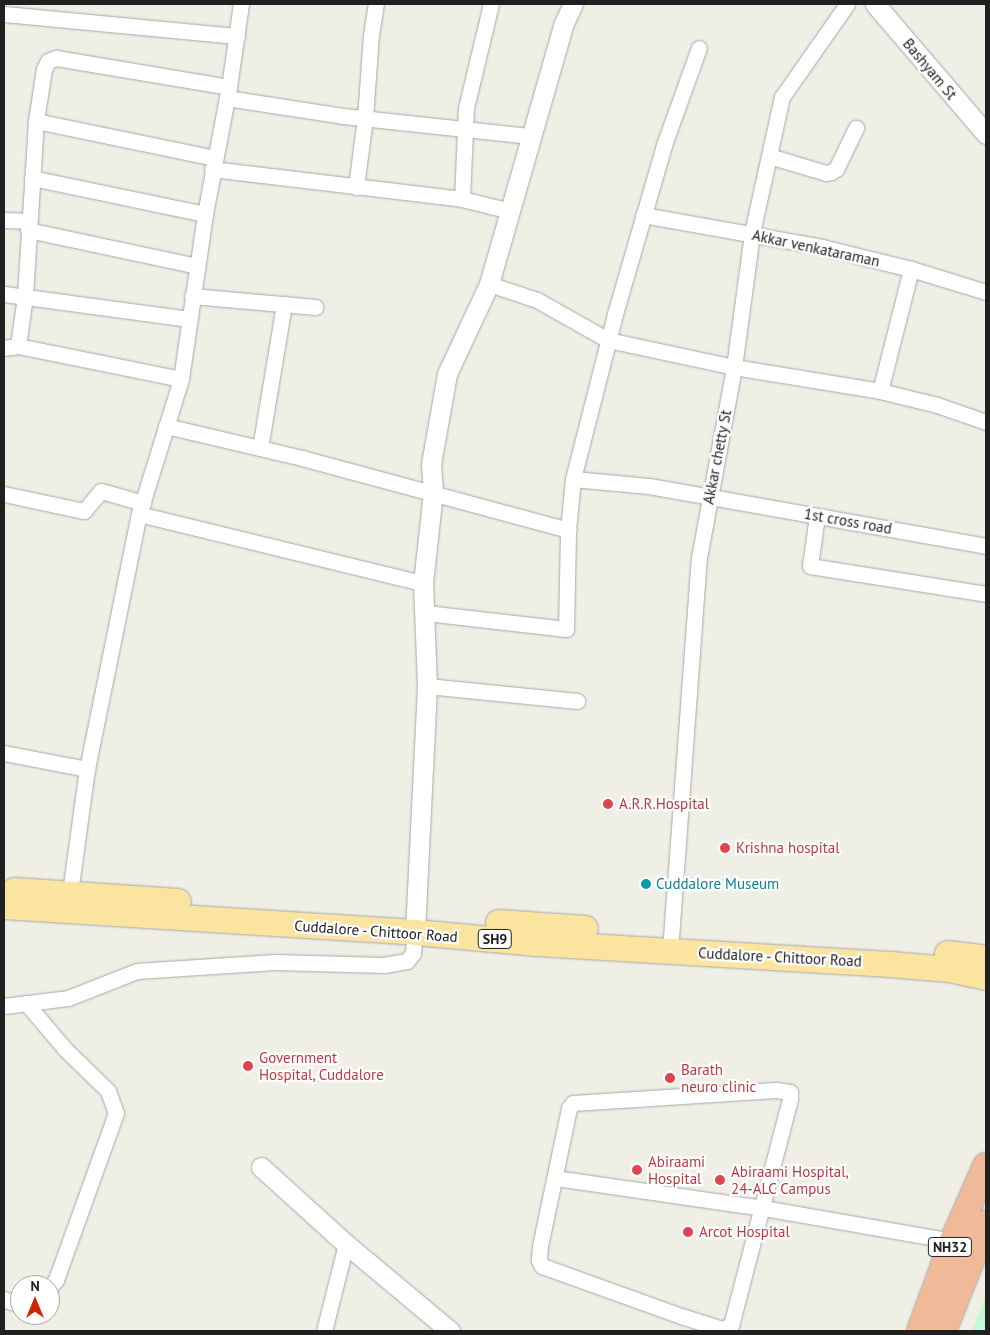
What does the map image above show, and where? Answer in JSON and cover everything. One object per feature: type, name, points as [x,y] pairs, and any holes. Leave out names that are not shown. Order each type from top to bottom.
[{"type":"highway","name":"NH32","points":[[944,1331],[971,1248],[986,1166]]},
{"type":"highway","name":"NH32","points":[[920,1331],[986,1223]]},
{"type":"main road","name":"Cuddalore - Chittoor Road","points":[[4,890],[69,902],[670,943],[951,953],[984,973]]},
{"type":"main road","name":"Cuddalore - Chittoor Road","points":[[4,906],[69,902]]},
{"type":"street","points":[[69,902],[87,769],[141,509],[180,379],[204,214],[228,92],[241,4]]},
{"type":"street","points":[[356,187],[365,118],[370,44],[376,4]]},
{"type":"street","points":[[462,199],[467,128],[466,108],[491,4]]},
{"type":"street","points":[[4,1006],[68,998],[137,971],[275,962],[384,965],[407,961],[413,953],[427,686],[426,613],[423,583],[433,492],[431,464],[447,374],[489,284],[564,23],[573,4]]},
{"type":"street","name":"Akkar chetty St","points":[[670,943],[699,558],[734,367],[752,233],[782,97],[848,4]]},
{"type":"street","name":"Bashyam St","points":[[875,4],[986,134]]},
{"type":"street","points":[[4,14],[237,36]]},
{"type":"street","points":[[426,613],[566,629],[568,530],[574,479],[608,340],[644,215],[674,113],[699,48]]},
{"type":"street","points":[[180,379],[11,347],[24,296],[36,121],[44,69],[48,61],[56,58],[365,118],[531,136]]},
{"type":"street","points":[[36,121],[213,164],[356,187],[462,199],[510,212]]},
{"type":"street","points":[[769,156],[831,172],[836,169],[856,128]]},
{"type":"street","points":[[32,178],[204,214]]},
{"type":"street","name":"Akkar venkataraman","points":[[644,215],[822,247],[910,269],[986,292]]},
{"type":"street","points":[[4,220],[197,266]]},
{"type":"street","points":[[880,391],[910,269]]},
{"type":"street","points":[[489,284],[537,300],[608,340],[734,367],[880,391],[937,405],[986,422]]},
{"type":"street","points":[[4,294],[189,319]]},
{"type":"street","points":[[192,296],[316,307]]},
{"type":"street","points":[[260,448],[284,304]]},
{"type":"street","points":[[166,426],[433,492],[568,530]]},
{"type":"street","name":"1st cross road","points":[[574,479],[649,486],[986,546]]},
{"type":"street","points":[[4,494],[84,512],[101,490],[141,509],[423,583]]},
{"type":"street","points":[[817,516],[810,566],[986,594]]},
{"type":"street","points":[[427,686],[577,701]]},
{"type":"street","points":[[4,753],[87,769]]},
{"type":"street","points":[[26,1003],[65,1049],[108,1091],[116,1113],[58,1275]]},
{"type":"street","points":[[776,1090],[790,1092],[790,1099],[763,1208],[730,1326],[722,1329],[542,1266],[539,1260],[540,1246],[569,1108],[573,1104],[776,1090]]},
{"type":"street","points":[[261,1167],[346,1244],[450,1331]]},
{"type":"street","points":[[554,1178],[763,1208],[971,1248]]},
{"type":"street","points":[[324,1331],[346,1244]]},
{"type":"green space","points":[[986,1294],[986,1331],[972,1331]]},
{"type":"place","name":"A.R.R.Hospital","points":[[608,804]]},
{"type":"place","name":"Krishna hospital","points":[[725,848]]},
{"type":"place","name":"Cuddalore Museum","points":[[646,884]]},
{"type":"place","name":"Government Hospital, Cuddalore","points":[[248,1066]]},
{"type":"place","name":"Barath neuro clinic","points":[[670,1078]]},
{"type":"place","name":"Abiraami Hospital","points":[[637,1170]]},
{"type":"place","name":"Abiraami Hospital, 24-ALC Campus","points":[[720,1180]]},
{"type":"place","name":"Arcot Hospital","points":[[688,1232]]}]
